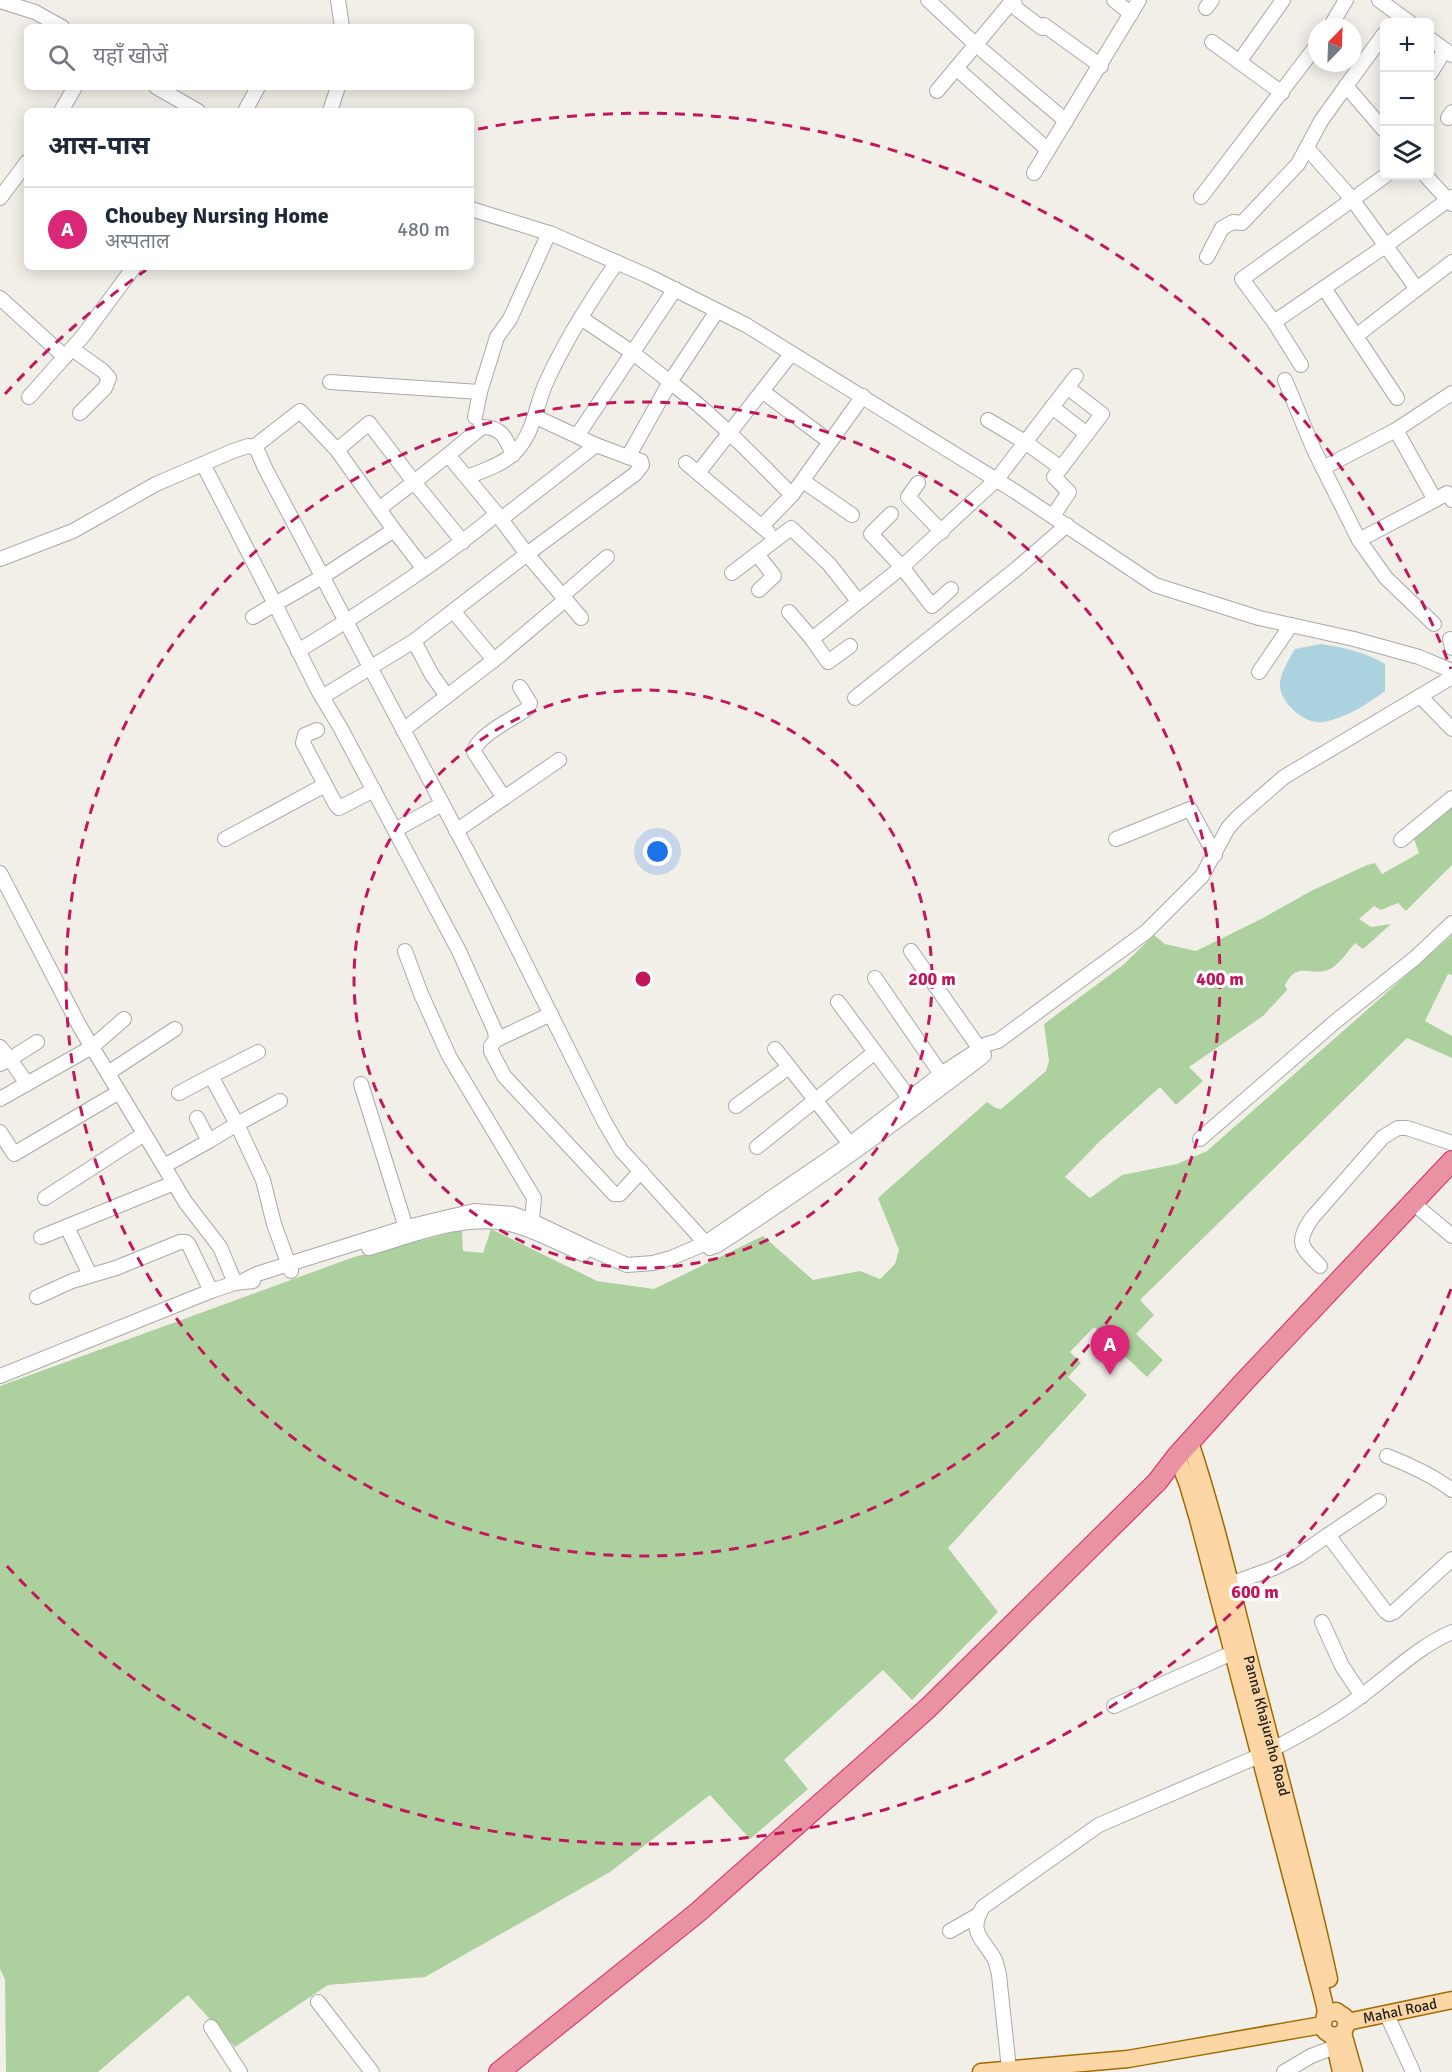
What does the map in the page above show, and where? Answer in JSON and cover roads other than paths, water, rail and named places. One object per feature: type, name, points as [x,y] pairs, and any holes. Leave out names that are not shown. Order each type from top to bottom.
[{"type":"highway","points":[[1417,1206],[1452,1161]]},
{"type":"highway","points":[[499,2072],[697,1913],[928,1708],[1186,1455],[1243,1383],[1417,1206],[1452,1174]]},
{"type":"main road","name":"Panna Khajuraho Road","points":[[1186,1455],[1210,1505],[1230,1584],[1284,1844],[1334,2027],[1341,2072]]},
{"type":"main road","name":"Panna Khajuraho Road","points":[[1186,1455],[1198,1519],[1232,1653],[1266,1752]]},
{"type":"main road","name":"Mahal Road","points":[[981,2072],[1128,2059],[1334,2027],[1452,2000]]},
{"type":"main road","name":"Panna Khajuraho Road","points":[[1334,2027],[1354,2072]]},
{"type":"street","points":[[338,0],[342,24]]},
{"type":"street","points":[[928,0],[975,44],[1066,121]]},
{"type":"street","points":[[937,91],[1013,0],[1017,9],[1101,66]]},
{"type":"street","points":[[1114,0],[1131,14]]},
{"type":"street","points":[[1034,173],[1139,0]]},
{"type":"street","points":[[1239,62],[1283,0]]},
{"type":"street","points":[[1336,18],[1347,0]]},
{"type":"street","points":[[1379,0],[1398,18]]},
{"type":"street","points":[[0,1],[34,12],[56,24]]},
{"type":"street","points":[[1207,257],[1222,228],[1233,222],[1242,223],[1298,164],[1321,121],[1380,39]]},
{"type":"street","points":[[1212,42],[1281,93]]},
{"type":"street","points":[[1432,72],[1448,53],[1434,42]]},
{"type":"street","points":[[1200,197],[1308,57]]},
{"type":"street","points":[[956,68],[1048,150]]},
{"type":"street","points":[[1346,86],[1381,126]]},
{"type":"street","points":[[63,108],[73,90]]},
{"type":"street","points":[[161,90],[193,108]]},
{"type":"street","points":[[246,108],[254,90]]},
{"type":"street","points":[[331,108],[337,90]]},
{"type":"street","points":[[1307,148],[1352,199],[1417,289]]},
{"type":"street","points":[[0,198],[24,166]]},
{"type":"street","points":[[1301,365],[1274,322],[1242,279],[1380,179]]},
{"type":"street","points":[[1274,322],[1451,200],[1430,180]]},
{"type":"street","points":[[474,210],[549,233],[675,289],[746,325],[997,479],[1155,585],[1259,618],[1419,657],[1452,671]]},
{"type":"street","points":[[475,417],[480,392],[497,337],[510,319],[549,233]]},
{"type":"street","points":[[467,477],[501,462],[513,454],[524,441],[536,417],[544,387],[594,295],[617,262]]},
{"type":"street","points":[[1356,336],[1452,262]]},
{"type":"street","points":[[30,397],[68,353],[132,270]]},
{"type":"street","points":[[1324,288],[1397,398]]},
{"type":"street","points":[[577,436],[675,289]]},
{"type":"street","points":[[0,298],[68,353],[103,370],[109,378],[105,388],[80,413]]},
{"type":"street","points":[[628,457],[670,382],[717,310]]},
{"type":"street","points":[[581,318],[633,353],[696,402],[792,495]]},
{"type":"street","points":[[698,473],[791,354]]},
{"type":"street","points":[[1285,380],[1323,468],[1359,540],[1386,578],[1434,624]]},
{"type":"street","points":[[330,382],[480,392]]},
{"type":"street","points":[[812,639],[902,567],[997,479],[1072,382],[1102,414],[1054,477],[1069,492],[1053,516]]},
{"type":"street","points":[[762,391],[830,442]]},
{"type":"street","points":[[1323,468],[1396,430],[1452,393]]},
{"type":"street","points":[[762,526],[803,481],[863,396]]},
{"type":"street","points":[[1052,407],[1087,434]]},
{"type":"street","points":[[0,559],[73,531],[156,484],[233,451],[254,447],[300,411],[337,450],[424,569]]},
{"type":"street","points":[[322,696],[414,641],[454,612],[527,554],[635,474],[642,464],[639,460],[596,445],[536,417]]},
{"type":"street","points":[[988,420],[1025,442],[1061,468]]},
{"type":"street","points":[[337,450],[369,423],[463,542]]},
{"type":"street","points":[[380,508],[482,427],[503,433],[513,454]]},
{"type":"street","points":[[1359,540],[1446,496],[1396,430]]},
{"type":"street","points":[[298,651],[346,622],[424,569],[596,445]]},
{"type":"street","points":[[254,447],[442,804],[604,1121],[621,1149],[708,1246]]},
{"type":"street","points":[[448,455],[581,618]]},
{"type":"street","points":[[686,463],[776,539]]},
{"type":"street","points":[[203,464],[298,651],[459,951],[495,1031],[496,1040]]},
{"type":"street","points":[[803,481],[852,515]]},
{"type":"street","points":[[918,483],[908,497],[942,532]]},
{"type":"street","points":[[891,514],[871,534],[902,567],[932,606],[951,590]]},
{"type":"street","points":[[855,698],[1015,570],[1067,525]]},
{"type":"street","points":[[732,573],[790,528],[829,564],[858,601]]},
{"type":"street","points":[[253,617],[322,577],[394,530]]},
{"type":"street","points":[[757,554],[774,576],[759,590]]},
{"type":"street","points":[[403,730],[494,660],[608,557]]},
{"type":"street","points":[[454,612],[494,660]]},
{"type":"street","points":[[789,612],[828,662],[850,646]]},
{"type":"street","points":[[1259,672],[1292,625]]},
{"type":"street","points":[[414,641],[432,675],[447,696]]},
{"type":"street","points":[[0,1376],[211,1291],[240,1282],[261,1281],[290,1268],[408,1232],[480,1222],[531,1226],[602,1263],[632,1272],[656,1271],[683,1263],[849,1144],[941,1074],[994,1048],[998,1041],[1146,932],[1193,886],[1215,855],[1228,828],[1284,777],[1452,676]]},
{"type":"street","points":[[504,798],[474,752],[478,742],[527,709],[530,703],[520,687]]},
{"type":"street","points":[[1420,696],[1452,729]]},
{"type":"street","points":[[317,730],[305,735],[303,743],[339,808],[374,790]]},
{"type":"street","points":[[456,831],[560,760]]},
{"type":"street","points":[[225,839],[325,785]]},
{"type":"street","points":[[1401,840],[1452,798]]},
{"type":"street","points":[[395,830],[442,804]]},
{"type":"street","points":[[1116,839],[1190,808],[1215,855]]},
{"type":"street","points":[[0,873],[92,1047],[186,1203],[220,1246],[240,1282]]},
{"type":"street","points":[[1200,1139],[1336,1021],[1415,958],[1452,923]]},
{"type":"street","points":[[405,951],[421,994],[449,1056],[534,1198],[531,1226]]},
{"type":"street","points":[[911,951],[982,1052]]},
{"type":"street","points":[[875,978],[941,1074]]},
{"type":"street","points":[[838,1002],[910,1099]]},
{"type":"street","points":[[551,1014],[496,1040],[491,1046],[491,1051],[504,1076],[614,1194],[620,1194],[641,1171]]},
{"type":"street","points":[[0,1100],[92,1047],[124,1018]]},
{"type":"street","points":[[108,1073],[175,1029]]},
{"type":"street","points":[[5,1061],[37,1042]]},
{"type":"street","points":[[0,1047],[5,1061],[27,1084]]},
{"type":"street","points":[[775,1049],[849,1144]]},
{"type":"street","points":[[179,1093],[258,1052]]},
{"type":"street","points":[[757,1147],[875,1052]]},
{"type":"street","points":[[708,1246],[773,1210],[888,1129],[982,1052]]},
{"type":"street","points":[[735,1107],[789,1067]]},
{"type":"street","points":[[211,1076],[237,1124],[262,1180],[290,1268]]},
{"type":"street","points":[[361,1084],[408,1232]]},
{"type":"street","points":[[0,1132],[14,1154],[119,1092]]},
{"type":"street","points":[[164,1166],[280,1101]]},
{"type":"street","points":[[197,1118],[209,1141]]},
{"type":"street","points":[[1320,1266],[1302,1246],[1303,1232],[1311,1218],[1383,1137],[1398,1128],[1407,1128],[1452,1143]]},
{"type":"street","points":[[45,1198],[144,1134]]},
{"type":"street","points":[[41,1238],[174,1183]]},
{"type":"street","points":[[1417,1206],[1452,1236]]},
{"type":"street","points":[[67,1227],[90,1275]]},
{"type":"street","points":[[37,1297],[180,1242],[186,1242],[211,1291]]},
{"type":"street","points":[[1387,1456],[1411,1465],[1441,1481],[1452,1490]]},
{"type":"street","points":[[1230,1584],[1274,1568],[1298,1556],[1379,1501]]},
{"type":"street","points":[[1328,1534],[1389,1614],[1452,1559]]},
{"type":"street","points":[[1322,1622],[1342,1666],[1362,1696]]},
{"type":"street","points":[[1009,2069],[999,1975],[995,1961],[976,1929],[978,1915],[983,1906],[1099,1825],[1266,1752],[1316,1726],[1362,1696],[1395,1669],[1452,1632]]},
{"type":"street","points":[[1114,1706],[1232,1653]]},
{"type":"street","points":[[950,1931],[978,1915]]},
{"type":"street","points":[[318,2002],[372,2072]]},
{"type":"street","points":[[1387,2015],[1413,2072]]},
{"type":"street","points":[[211,2027],[240,2072]]},
{"type":"street","points":[[1284,2072],[1311,2056],[1334,2027]]},
{"type":"water","points":[[1320,644],[1354,651],[1385,664],[1385,691],[1356,710],[1324,722],[1310,720],[1296,712],[1282,694],[1280,682],[1283,672],[1295,649]]},
{"type":"place","name":"Choubey Nursing Home","points":[[1110,1375]]}]
